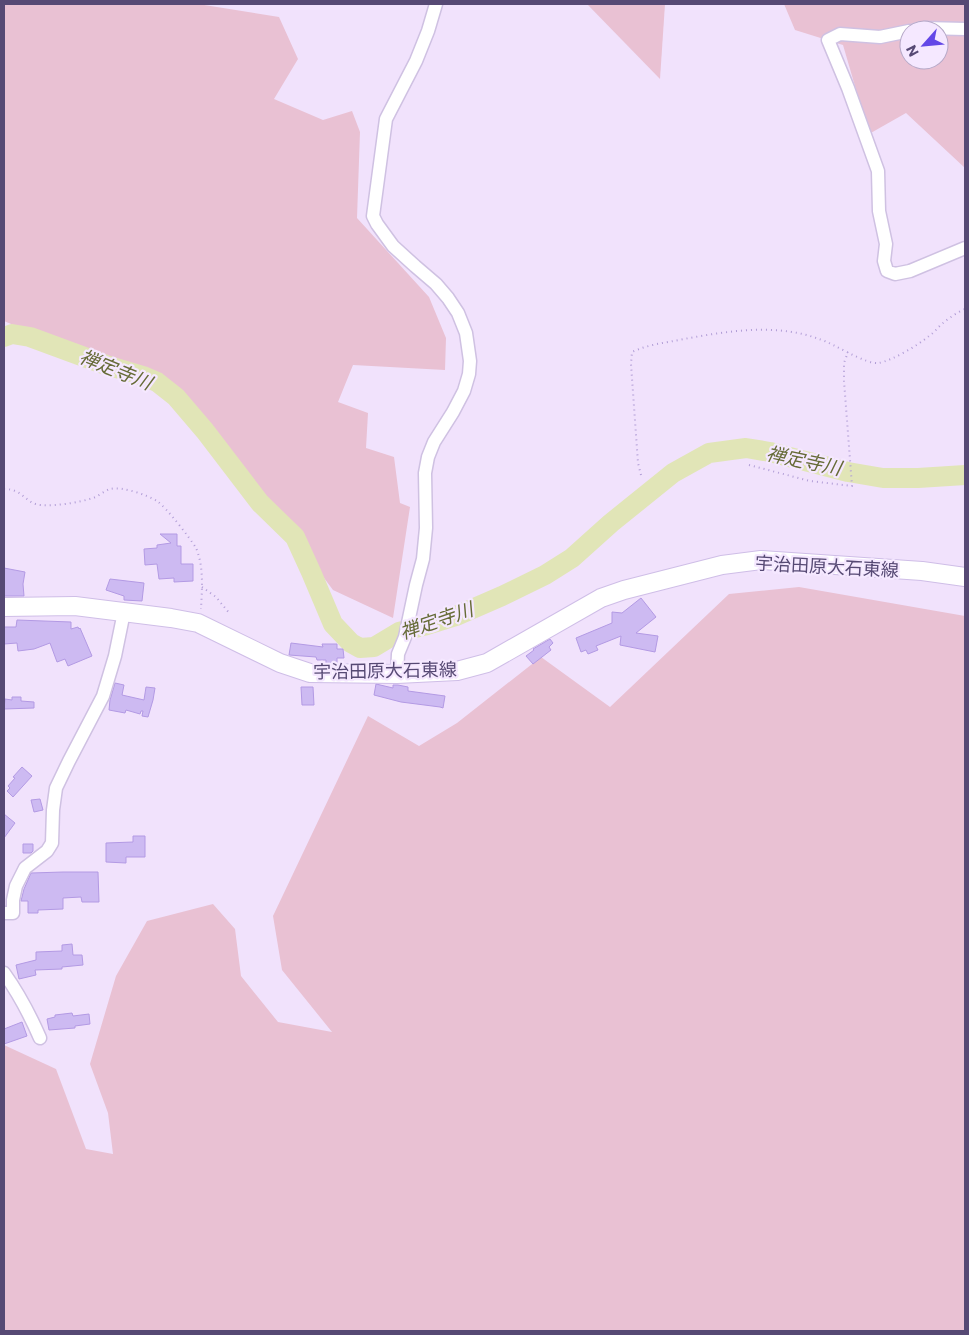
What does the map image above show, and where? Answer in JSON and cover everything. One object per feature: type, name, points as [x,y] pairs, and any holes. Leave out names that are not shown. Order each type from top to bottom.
[{"type":"main road","name":"宇治田原大石東線","points":[[4,607],[75,606],[170,618],[198,623],[280,663],[310,673],[397,674],[457,671],[487,663],[601,598],[624,590],[722,565],[761,560],[904,570],[965,577]]},
{"type":"street","points":[[397,674],[398,654],[406,632],[423,559],[426,528],[425,473],[428,457],[434,442],[464,391],[469,374],[470,361],[466,333],[458,313],[448,298],[436,284],[394,246],[373,216],[386,119],[416,61],[436,4]]},
{"type":"street","points":[[949,29],[965,29]]},
{"type":"street","points":[[899,33],[880,37],[840,34],[828,40],[848,88],[878,171],[879,211],[886,244],[884,261],[887,271],[896,274],[910,271],[965,248]]},
{"type":"street","points":[[4,914],[13,913],[14,893],[25,868],[47,851],[52,844],[56,788],[68,761],[103,696],[115,656],[124,612]]},
{"type":"street","points":[[4,973],[30,1013],[40,1038]]},
{"type":"path","points":[[641,475],[638,463],[631,364],[632,352],[646,346],[725,332],[774,330],[794,332],[820,339],[876,364],[890,360],[930,336],[943,323],[965,309]]},
{"type":"path","points":[[750,465],[810,481],[852,486],[844,363],[848,352]]},
{"type":"path","points":[[4,489],[12,489],[38,505],[62,504],[94,498],[111,489],[130,490],[158,502],[180,525],[196,549],[202,587],[201,610],[198,623]]},
{"type":"path","points":[[202,587],[216,598],[230,614]]},
{"type":"shaded area","points":[[4,4],[198,4],[279,17],[298,59],[274,99],[323,120],[352,111],[360,132],[357,218],[429,297],[446,338],[445,370],[353,365],[338,402],[368,413],[366,448],[394,457],[400,503],[410,507],[393,618],[333,590],[191,400],[4,321]]},
{"type":"shaded area","points":[[587,4],[665,4],[660,79]]},
{"type":"shaded area","points":[[784,4],[965,4],[965,168],[906,113],[869,134],[843,45],[795,30]]},
{"type":"shaded area","points":[[799,587],[965,616],[965,1331],[4,1331],[4,1045],[56,1069],[86,1149],[113,1154],[108,1113],[90,1064],[116,976],[147,921],[213,904],[235,929],[241,976],[278,1022],[332,1032],[282,970],[273,916],[368,716],[419,746],[457,723],[541,657],[610,707],[729,594]]},
{"type":"building","points":[[160,534],[177,534],[177,546],[181,546],[181,564],[193,564],[193,581],[174,582],[174,578],[159,579],[157,564],[145,565],[144,549],[157,548],[157,545],[171,543]]},
{"type":"building","points":[[4,568],[25,572],[24,596],[4,596]]},
{"type":"building","points":[[110,579],[144,583],[142,601],[124,600],[124,596],[106,590]]},
{"type":"building","points":[[641,598],[656,617],[636,633],[658,636],[655,652],[620,645],[621,636],[596,646],[598,650],[588,654],[586,650],[581,652],[576,638],[612,623],[612,612],[622,613]]},
{"type":"building","points":[[17,620],[71,622],[71,629],[80,628],[92,656],[68,666],[65,659],[57,662],[50,643],[34,649],[18,651],[17,643],[4,644],[4,627],[16,627]]},
{"type":"building","points":[[550,639],[553,643],[549,647],[551,650],[533,664],[526,656],[533,649]]},
{"type":"building","points":[[291,643],[323,647],[322,644],[337,644],[337,649],[343,649],[344,658],[337,658],[337,663],[326,663],[326,660],[317,660],[316,657],[289,655]]},
{"type":"building","points":[[115,683],[124,685],[122,695],[144,700],[146,687],[155,688],[148,717],[142,716],[143,711],[140,714],[126,710],[125,713],[109,710]]},
{"type":"building","points":[[376,684],[393,688],[393,685],[398,685],[408,687],[408,691],[445,696],[443,708],[401,702],[374,695]]},
{"type":"building","points":[[301,687],[313,687],[314,705],[302,705]]},
{"type":"building","points":[[12,697],[21,697],[21,701],[34,702],[34,708],[4,709],[5,699],[12,700]]},
{"type":"building","points":[[22,767],[32,776],[13,797],[7,791],[10,788],[8,786]]},
{"type":"building","points":[[40,799],[43,810],[34,812],[31,800]]},
{"type":"building","points":[[4,814],[15,823],[4,838]]},
{"type":"building","points":[[133,836],[145,836],[145,857],[126,857],[126,863],[106,862],[106,843],[133,842]]},
{"type":"building","points":[[23,844],[33,844],[33,851],[31,853],[23,853]]},
{"type":"building","points":[[98,872],[99,902],[82,902],[81,897],[63,898],[63,909],[38,910],[38,913],[28,913],[28,901],[21,901],[31,873]]},
{"type":"building","points":[[72,944],[73,955],[82,955],[83,965],[62,967],[62,969],[35,970],[36,975],[19,979],[16,965],[36,960],[36,952],[62,951],[62,945]]},
{"type":"building","points":[[72,1013],[73,1016],[89,1014],[90,1024],[75,1026],[75,1028],[49,1030],[47,1019],[55,1017],[55,1015]]},
{"type":"building","points":[[22,1022],[27,1036],[4,1044],[4,1029]]},
{"type":"waterway","name":"禅定寺川","points":[[4,337],[12,334],[30,337],[106,365],[143,376],[157,382],[176,397],[205,431],[260,503],[295,537],[333,624],[351,643],[360,648],[374,647],[399,632],[456,616],[545,575],[572,558],[611,523],[673,473],[709,453],[746,448],[770,452],[848,472],[883,478],[965,475]]}]
